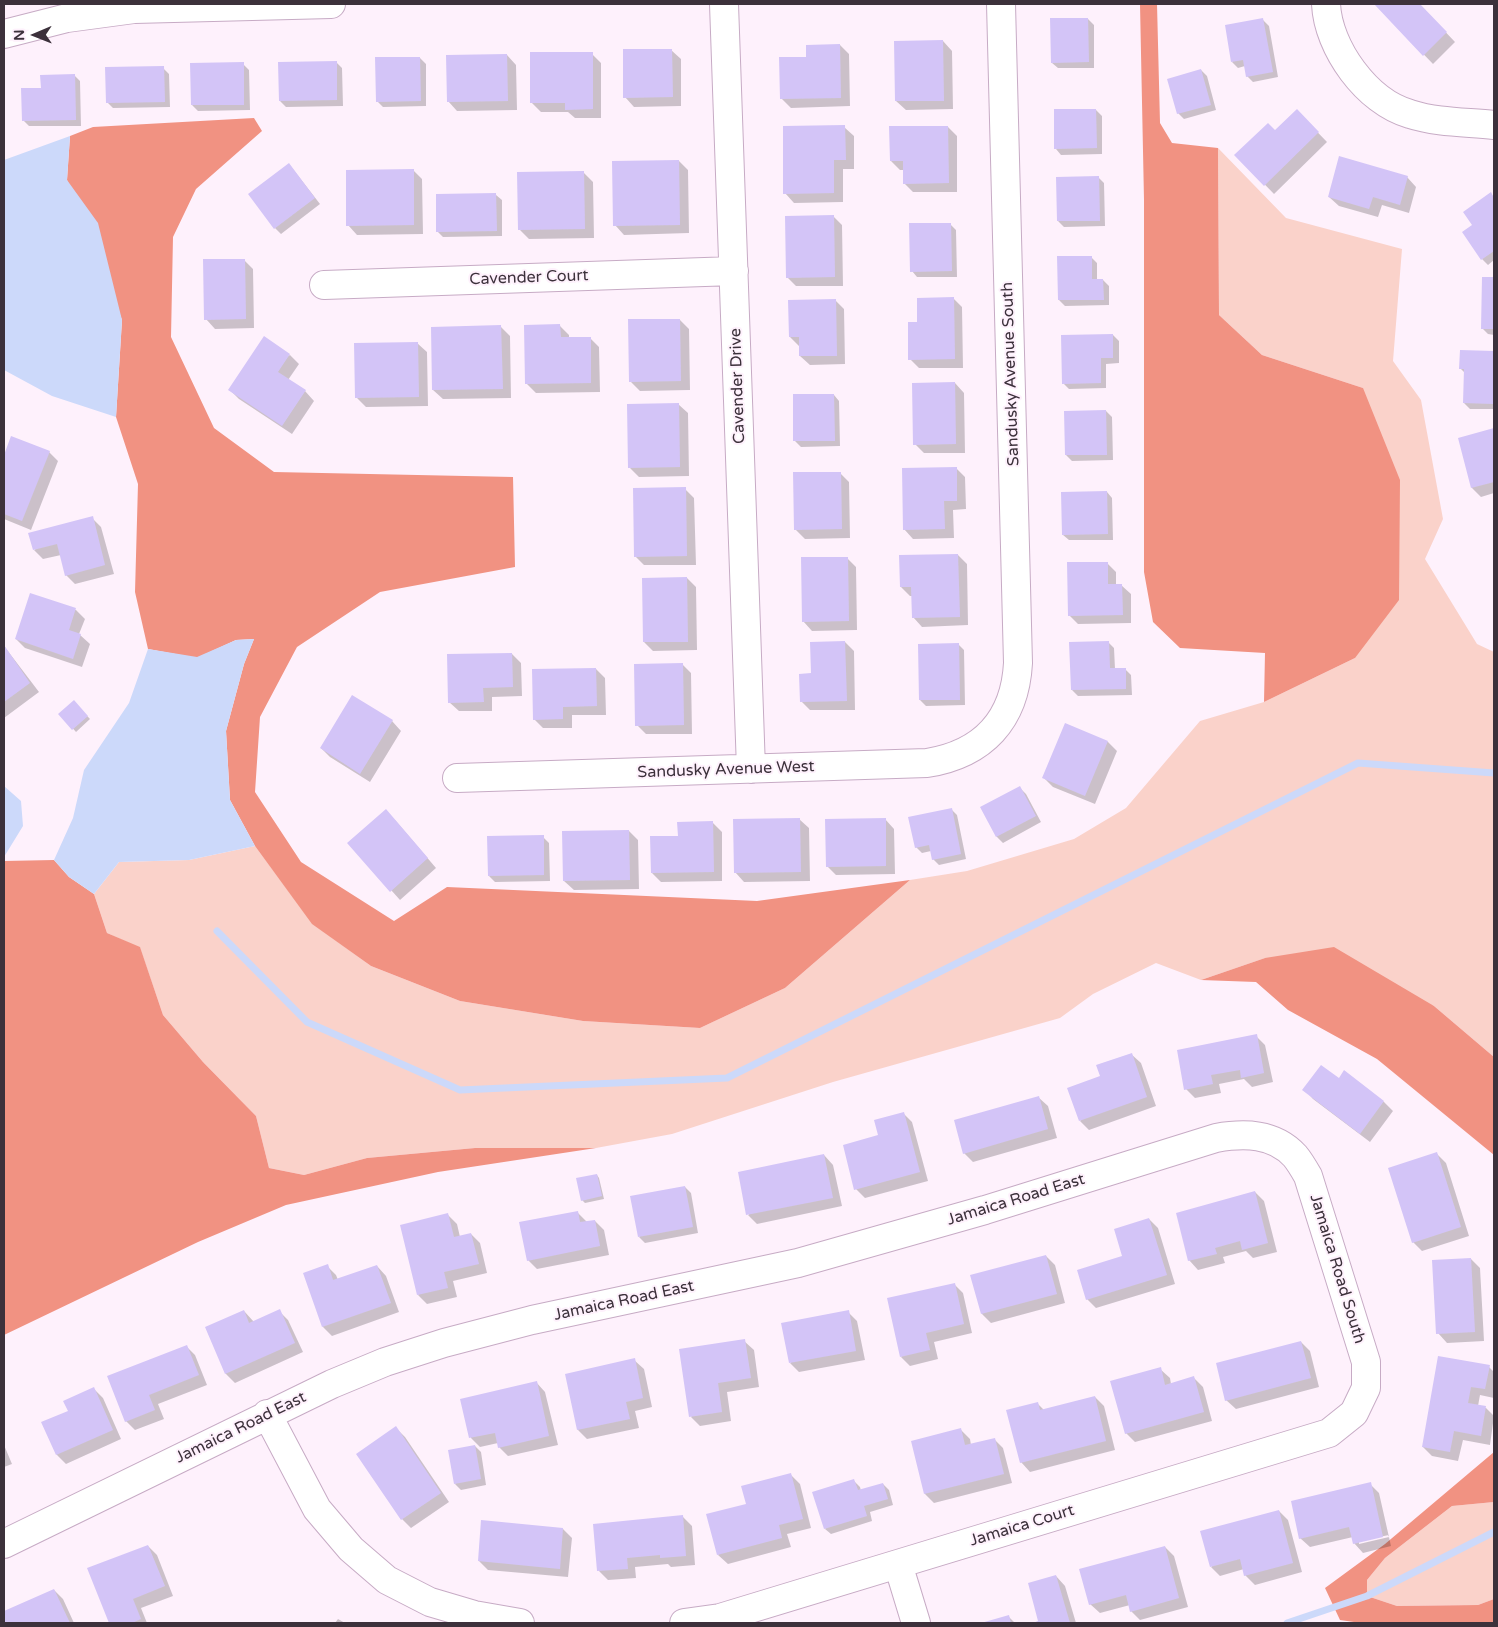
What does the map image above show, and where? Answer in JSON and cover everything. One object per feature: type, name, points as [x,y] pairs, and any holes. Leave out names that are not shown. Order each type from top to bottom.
[{"type":"street","points":[[4,34],[67,18],[134,9],[331,4]]},
{"type":"street","name":"Cavender Drive","points":[[724,4],[751,769]]},
{"type":"street","name":"Sandusky Avenue South","points":[[988,736],[1004,716],[1015,692],[1018,663],[1000,4]]},
{"type":"street","points":[[1326,4],[1330,27],[1340,51],[1355,75],[1379,97],[1408,114],[1442,122],[1494,125]]},
{"type":"street","name":"Cavender Court","points":[[324,286],[734,271]]},
{"type":"street","name":"Sandusky Avenue West","points":[[457,778],[927,763],[948,759],[967,752],[988,736]]},
{"type":"street","name":"Jamaica Road East","points":[[4,1544],[267,1414],[332,1384],[385,1362],[444,1343],[532,1320],[798,1263],[984,1210],[1216,1138],[1237,1135],[1271,1139]]},
{"type":"street","name":"Jamaica Road South","points":[[1271,1139],[1295,1156],[1308,1176],[1366,1362],[1366,1388],[1354,1413]]},
{"type":"street","name":"Jamaica Court","points":[[684,1623],[720,1618],[1329,1433],[1354,1413]]},
{"type":"street","points":[[267,1414],[317,1509],[351,1549],[387,1580],[430,1602],[474,1615],[520,1623]]},
{"type":"street","points":[[898,1564],[916,1623]]},
{"type":"shaded area","points":[[1140,4],[1157,4],[1160,123],[1172,143],[1218,148],[1219,315],[1262,355],[1363,388],[1400,480],[1399,600],[1355,658],[1264,702],[1265,653],[1180,648],[1153,622],[1144,572],[1144,200]]},
{"type":"shaded area","points":[[254,118],[262,131],[196,189],[173,237],[171,337],[214,428],[274,472],[513,477],[515,567],[380,592],[297,647],[260,717],[255,792],[301,862],[394,921],[447,887],[757,901],[910,880],[785,988],[700,1028],[583,1021],[460,1001],[371,966],[312,924],[255,846],[230,800],[226,731],[244,664],[254,639],[236,640],[197,658],[148,649],[135,592],[138,484],[116,417],[122,320],[67,180],[70,136],[93,127]]},
{"type":"shaded area","points":[[1218,148],[1286,218],[1402,249],[1393,361],[1421,400],[1443,519],[1425,559],[1477,644],[1494,652],[1494,1057],[1434,1006],[1265,958],[1201,980],[1156,963],[1093,994],[1060,1018],[833,1082],[672,1134],[596,1148],[475,1148],[367,1158],[304,1175],[269,1168],[256,1116],[203,1062],[163,1015],[140,948],[107,933],[94,894],[119,862],[189,860],[255,846],[313,924],[371,966],[460,1001],[583,1021],[700,1028],[785,988],[910,880],[967,871],[1074,839],[1126,808],[1200,721],[1264,702],[1355,658],[1363,388],[1262,355],[1219,315]]},
{"type":"shaded area","points":[[54,860],[69,877],[94,894],[107,933],[140,947],[163,1015],[203,1062],[256,1116],[269,1168],[304,1175],[367,1158],[475,1148],[596,1148],[438,1172],[286,1205],[198,1242],[4,1335],[4,861]]},
{"type":"shaded area","points":[[1334,947],[1434,1006],[1494,1057],[1494,1155],[1377,1059],[1288,1010],[1256,982],[1201,980],[1265,958]]},
{"type":"shaded area","points":[[1494,1452],[1494,1502],[1452,1506],[1385,1558],[1367,1580],[1367,1596],[1397,1606],[1478,1605],[1494,1599],[1494,1623],[1361,1623],[1340,1620],[1325,1588],[1385,1544]]},
{"type":"shaded area","points":[[1494,1502],[1494,1599],[1478,1605],[1397,1606],[1367,1596],[1367,1580],[1385,1558],[1452,1506]]},
{"type":"water","points":[[70,136],[67,180],[98,223],[122,320],[116,417],[52,396],[4,370],[4,160]]},
{"type":"water","points":[[254,639],[244,664],[226,731],[230,800],[255,846],[189,860],[119,862],[94,894],[69,877],[54,860],[73,818],[84,770],[129,703],[148,649],[197,657],[236,640]]},
{"type":"water","points":[[4,786],[21,801],[23,826],[4,857]]},
{"type":"building","points":[[1374,4],[1420,4],[1447,32],[1423,56]]},
{"type":"building","points":[[1050,18],[1088,18],[1089,62],[1051,63]]},
{"type":"building","points":[[1263,18],[1273,72],[1246,77],[1243,60],[1231,62],[1225,25]]},
{"type":"building","points":[[943,40],[944,101],[895,101],[894,41]]},
{"type":"building","points":[[840,44],[841,98],[780,99],[779,57],[806,57],[806,45]]},
{"type":"building","points":[[623,49],[672,49],[673,97],[623,98]]},
{"type":"building","points":[[530,52],[593,52],[593,109],[565,110],[565,103],[530,103]]},
{"type":"building","points":[[507,54],[508,101],[447,102],[446,55]]},
{"type":"building","points":[[375,57],[420,57],[421,101],[376,102]]},
{"type":"building","points":[[337,61],[337,100],[279,101],[278,62]]},
{"type":"building","points":[[244,62],[244,105],[191,105],[190,63]]},
{"type":"building","points":[[164,66],[165,102],[106,103],[105,67]]},
{"type":"building","points":[[1201,69],[1211,105],[1177,114],[1167,79]]},
{"type":"building","points":[[75,74],[76,120],[22,121],[21,88],[41,88],[40,75]]},
{"type":"building","points":[[1054,109],[1096,109],[1097,148],[1054,149]]},
{"type":"building","points":[[1297,109],[1319,132],[1264,186],[1234,155],[1268,123],[1275,130]]},
{"type":"building","points":[[845,125],[846,160],[834,160],[834,193],[783,194],[783,126]]},
{"type":"building","points":[[889,126],[948,126],[949,183],[903,184],[903,161],[890,161]]},
{"type":"building","points":[[1339,156],[1408,176],[1400,205],[1373,197],[1369,209],[1328,197]]},
{"type":"building","points":[[679,160],[680,225],[613,226],[612,161]]},
{"type":"building","points":[[289,163],[315,198],[274,229],[248,194]]},
{"type":"building","points":[[414,169],[414,225],[346,226],[346,170]]},
{"type":"building","points":[[584,171],[585,229],[518,230],[517,172]]},
{"type":"building","points":[[1099,176],[1100,221],[1057,221],[1056,177]]},
{"type":"building","points":[[1491,192],[1494,198],[1494,251],[1481,260],[1462,232],[1472,225],[1463,212]]},
{"type":"building","points":[[496,193],[497,231],[436,232],[436,194]]},
{"type":"building","points":[[834,215],[835,277],[786,278],[785,216]]},
{"type":"building","points":[[909,223],[951,223],[952,271],[910,272]]},
{"type":"building","points":[[1057,256],[1092,256],[1092,279],[1103,279],[1104,300],[1058,300]]},
{"type":"building","points":[[203,259],[245,259],[246,319],[204,320]]},
{"type":"building","points":[[1482,277],[1494,277],[1494,329],[1481,329]]},
{"type":"building","points":[[954,297],[955,359],[908,360],[908,322],[917,322],[917,298]]},
{"type":"building","points":[[836,299],[837,356],[799,356],[799,337],[789,337],[788,300]]},
{"type":"building","points":[[628,319],[680,319],[681,381],[629,382]]},
{"type":"building","points":[[560,324],[561,337],[591,337],[591,383],[525,384],[524,325]]},
{"type":"building","points":[[501,325],[503,389],[432,390],[431,327]]},
{"type":"building","points":[[1113,334],[1113,358],[1101,358],[1101,383],[1062,384],[1061,335]]},
{"type":"building","points":[[264,336],[290,354],[278,372],[306,390],[282,426],[228,390]]},
{"type":"building","points":[[418,342],[419,397],[355,398],[354,343]]},
{"type":"building","points":[[1460,350],[1494,351],[1494,404],[1463,403],[1464,369],[1459,369]]},
{"type":"building","points":[[955,382],[956,444],[913,445],[912,383]]},
{"type":"building","points":[[793,394],[834,394],[835,441],[793,441]]},
{"type":"building","points":[[679,403],[680,467],[628,468],[627,404]]},
{"type":"building","points":[[1106,410],[1107,455],[1065,455],[1064,411]]},
{"type":"building","points":[[1494,428],[1494,482],[1471,488],[1458,438]]},
{"type":"building","points":[[11,436],[50,451],[22,521],[4,514],[4,455]]},
{"type":"building","points":[[957,467],[957,501],[944,501],[945,529],[903,530],[902,468]]},
{"type":"building","points":[[793,472],[841,472],[842,529],[794,530]]},
{"type":"building","points":[[686,487],[687,556],[634,557],[633,488]]},
{"type":"building","points":[[1107,491],[1108,534],[1062,535],[1061,492]]},
{"type":"building","points":[[93,516],[105,565],[65,576],[57,544],[33,550],[28,533]]},
{"type":"building","points":[[958,554],[960,617],[912,618],[911,587],[900,587],[899,555]]},
{"type":"building","points":[[801,557],[848,557],[849,621],[802,622]]},
{"type":"building","points":[[1067,562],[1108,562],[1108,584],[1122,584],[1123,615],[1068,616]]},
{"type":"building","points":[[687,577],[688,642],[643,642],[642,578]]},
{"type":"building","points":[[30,593],[76,608],[69,630],[81,634],[73,659],[15,639]]},
{"type":"building","points":[[845,641],[847,701],[800,702],[799,674],[811,673],[810,642]]},
{"type":"building","points":[[1109,641],[1110,668],[1126,668],[1126,689],[1071,690],[1069,642]]},
{"type":"building","points":[[959,643],[960,700],[919,700],[918,644]]},
{"type":"building","points":[[4,645],[30,683],[4,702]]},
{"type":"building","points":[[512,653],[513,687],[483,688],[484,702],[448,703],[447,654]]},
{"type":"building","points":[[683,663],[684,725],[635,726],[634,664]]},
{"type":"building","points":[[596,668],[597,706],[563,707],[563,719],[533,720],[532,669]]},
{"type":"building","points":[[352,695],[393,720],[360,774],[320,748]]},
{"type":"building","points":[[74,700],[88,716],[72,730],[58,714]]},
{"type":"building","points":[[1065,723],[1108,741],[1085,796],[1042,778]]},
{"type":"building","points":[[1020,786],[1036,816],[996,837],[980,807]]},
{"type":"building","points":[[952,808],[961,854],[932,860],[929,845],[915,848],[908,817]]},
{"type":"building","points":[[386,809],[428,858],[390,892],[347,843]]},
{"type":"building","points":[[800,818],[801,872],[734,873],[733,819]]},
{"type":"building","points":[[886,818],[886,866],[826,867],[825,819]]},
{"type":"building","points":[[713,821],[714,872],[651,873],[650,836],[678,836],[677,822]]},
{"type":"building","points":[[629,830],[630,880],[563,881],[562,831]]},
{"type":"building","points":[[544,835],[544,875],[488,876],[487,836]]},
{"type":"building","points":[[1257,1034],[1264,1073],[1241,1078],[1240,1070],[1211,1075],[1213,1084],[1184,1090],[1177,1050]]},
{"type":"building","points":[[1132,1053],[1147,1097],[1079,1121],[1067,1088],[1100,1076],[1096,1065]]},
{"type":"building","points":[[1321,1065],[1339,1078],[1344,1070],[1384,1101],[1360,1134],[1302,1090]]},
{"type":"building","points":[[1039,1096],[1048,1129],[963,1154],[954,1120]]},
{"type":"building","points":[[904,1112],[920,1172],[854,1190],[843,1145],[878,1135],[874,1120]]},
{"type":"building","points":[[1437,1152],[1461,1227],[1412,1243],[1388,1168]]},
{"type":"building","points":[[824,1154],[833,1198],[746,1215],[738,1172]]},
{"type":"building","points":[[597,1174],[602,1196],[581,1201],[576,1178]]},
{"type":"building","points":[[685,1186],[693,1227],[638,1237],[630,1196]]},
{"type":"building","points":[[1255,1191],[1268,1243],[1242,1250],[1240,1241],[1215,1248],[1217,1254],[1188,1261],[1176,1213]]},
{"type":"building","points":[[578,1211],[580,1222],[595,1220],[600,1246],[527,1261],[519,1222]]},
{"type":"building","points":[[448,1213],[454,1237],[471,1233],[479,1264],[444,1272],[448,1288],[417,1295],[400,1225]]},
{"type":"building","points":[[1149,1218],[1167,1275],[1086,1300],[1077,1270],[1122,1256],[1114,1229]]},
{"type":"building","points":[[1046,1255],[1057,1294],[981,1314],[970,1275]]},
{"type":"building","points":[[1471,1258],[1475,1332],[1436,1334],[1432,1260]]},
{"type":"building","points":[[328,1264],[333,1280],[377,1265],[391,1303],[322,1327],[303,1273]]},
{"type":"building","points":[[955,1283],[964,1324],[926,1333],[930,1350],[900,1357],[887,1298]]},
{"type":"building","points":[[280,1309],[295,1343],[225,1374],[205,1327],[244,1310],[249,1323]]},
{"type":"building","points":[[849,1310],[856,1351],[789,1363],[781,1323]]},
{"type":"building","points":[[745,1339],[751,1378],[718,1383],[722,1412],[689,1417],[679,1349]]},
{"type":"building","points":[[1301,1341],[1311,1378],[1225,1401],[1216,1363]]},
{"type":"building","points":[[187,1345],[199,1375],[149,1395],[155,1410],[125,1422],[107,1376]]},
{"type":"building","points":[[1438,1356],[1490,1365],[1485,1389],[1471,1387],[1468,1403],[1486,1406],[1481,1436],[1454,1431],[1450,1452],[1422,1447]]},
{"type":"building","points":[[635,1358],[643,1398],[626,1402],[630,1419],[577,1430],[565,1374]]},
{"type":"building","points":[[1161,1367],[1165,1385],[1194,1376],[1204,1412],[1125,1434],[1110,1381]]},
{"type":"building","points":[[537,1381],[549,1436],[498,1448],[495,1433],[469,1438],[460,1399]]},
{"type":"building","points":[[94,1387],[113,1430],[56,1455],[41,1422],[68,1411],[63,1401]]},
{"type":"building","points":[[1095,1396],[1106,1441],[1020,1463],[1006,1410],[1038,1402],[1040,1410]]},
{"type":"building","points":[[396,1426],[441,1493],[401,1520],[356,1454]]},
{"type":"building","points":[[961,1428],[965,1445],[995,1438],[1004,1474],[924,1494],[911,1441]]},
{"type":"building","points":[[475,1445],[481,1479],[454,1484],[448,1450]]},
{"type":"building","points":[[791,1473],[803,1519],[779,1525],[782,1538],[717,1555],[706,1514],[746,1504],[741,1486]]},
{"type":"building","points":[[854,1479],[858,1490],[883,1483],[888,1499],[864,1506],[867,1516],[824,1529],[812,1492]]},
{"type":"building","points":[[1371,1482],[1383,1537],[1353,1544],[1349,1527],[1299,1539],[1291,1501]]},
{"type":"building","points":[[1279,1510],[1293,1563],[1244,1576],[1240,1559],[1210,1567],[1200,1531]]},
{"type":"building","points":[[683,1515],[686,1556],[660,1558],[660,1555],[627,1558],[628,1569],[597,1571],[593,1524]]},
{"type":"building","points":[[481,1520],[563,1528],[560,1569],[478,1561]]},
{"type":"building","points":[[148,1545],[165,1586],[133,1599],[141,1619],[132,1623],[109,1623],[87,1568]]},
{"type":"building","points":[[1165,1546],[1179,1598],[1130,1612],[1126,1595],[1089,1605],[1079,1569]]},
{"type":"building","points":[[1056,1575],[1070,1623],[1033,1623],[1038,1621],[1028,1583]]},
{"type":"building","points":[[54,1589],[70,1623],[4,1623],[4,1611]]},
{"type":"building","points":[[1009,1615],[1011,1623],[981,1623]]},
{"type":"waterway","points":[[217,931],[307,1022],[460,1090],[727,1078],[1358,763],[1494,773]]},
{"type":"waterway","points":[[1287,1623],[1367,1596],[1494,1532]]}]
